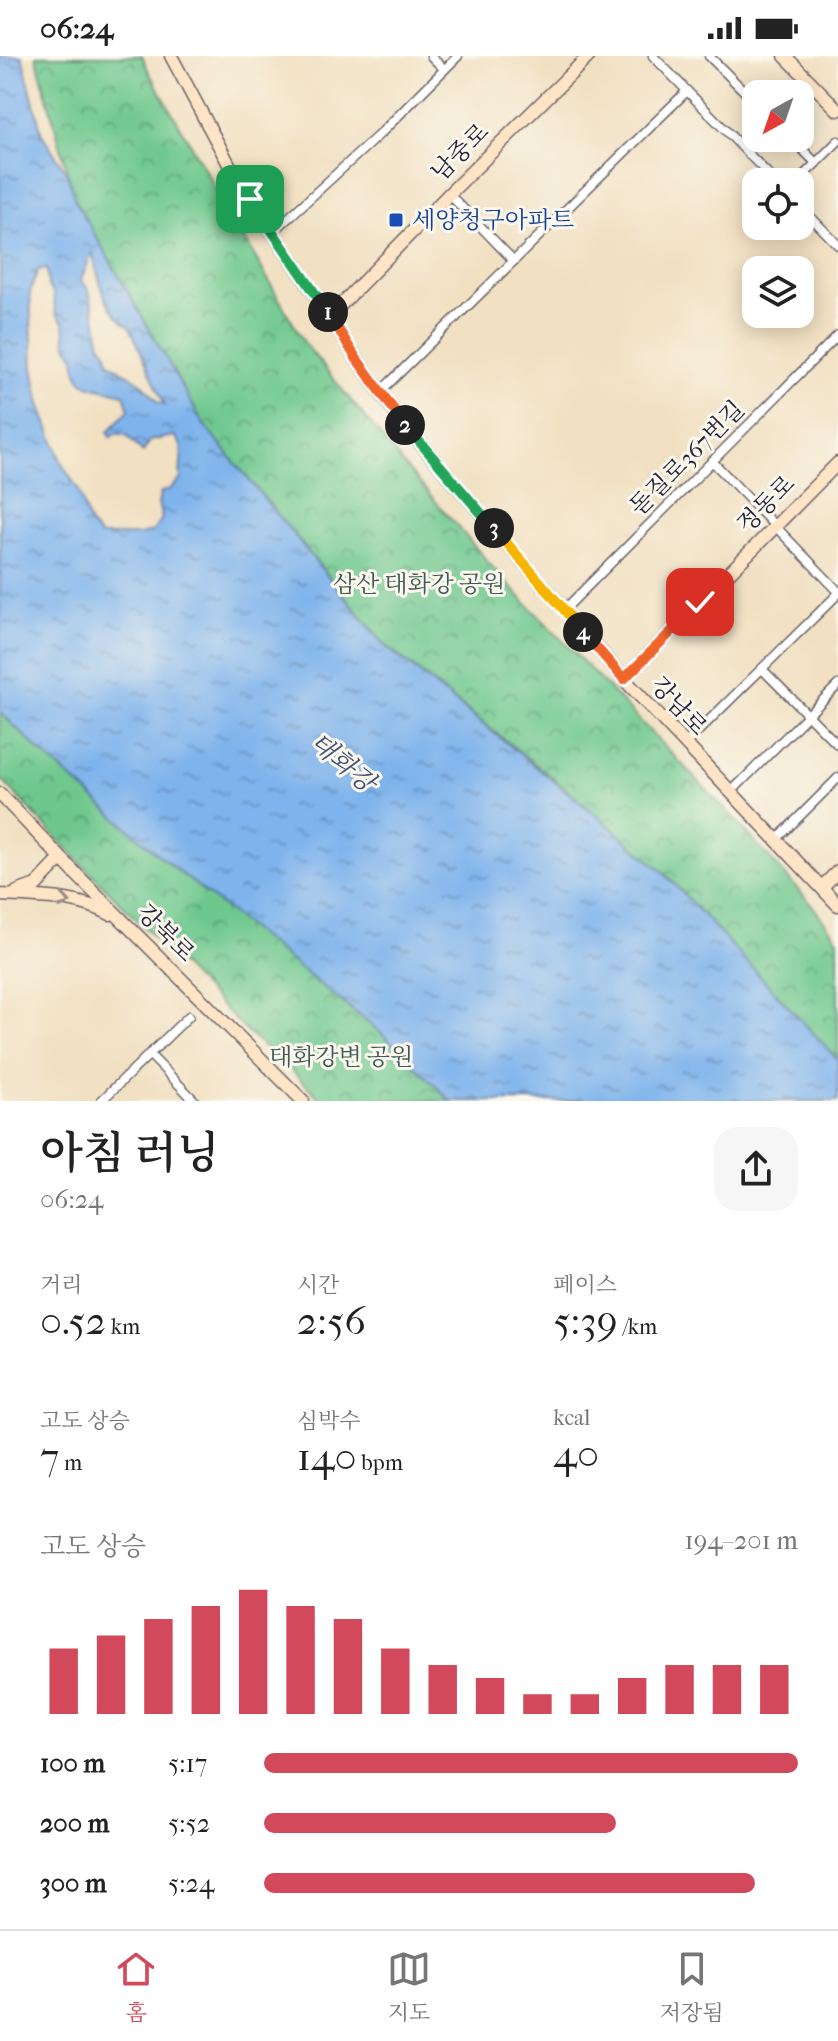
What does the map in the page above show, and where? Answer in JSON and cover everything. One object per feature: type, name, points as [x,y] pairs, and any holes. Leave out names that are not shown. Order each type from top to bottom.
[{"type":"main road","name":"강남로","points":[[171,56],[231,168],[356,358],[403,423],[624,679],[838,905]]},
{"type":"main road","name":"남중로","points":[[330,316],[589,56]]},
{"type":"main road","points":[[785,56],[838,110]]},
{"type":"main road","name":"정동로","points":[[624,679],[838,463]]},
{"type":"main road","name":"강북로","points":[[0,794],[303,1101]]},
{"type":"main road","points":[[0,895],[36,885],[61,859]]},
{"type":"main road","points":[[822,887],[838,871]]},
{"type":"main road","points":[[0,895],[77,902],[101,909],[125,924]]},
{"type":"street","points":[[431,56],[444,69]]},
{"type":"street","points":[[273,232],[383,131],[458,56]]},
{"type":"street","points":[[653,56],[762,168]]},
{"type":"street","points":[[709,56],[742,89]]},
{"type":"street","points":[[380,392],[687,91]]},
{"type":"street","points":[[811,168],[838,141]]},
{"type":"street","points":[[805,152],[816,163]]},
{"type":"street","points":[[449,194],[514,261]]},
{"type":"street","points":[[814,220],[838,245]]},
{"type":"street","name":"돋질로367번길","points":[[564,610],[838,335]]},
{"type":"street","points":[[685,744],[838,593],[712,461]]},
{"type":"street","points":[[762,669],[838,745]]},
{"type":"street","points":[[731,792],[838,685]]},
{"type":"street","points":[[776,840],[838,778]]},
{"type":"street","points":[[101,1101],[189,1016]]},
{"type":"street","points":[[149,1054],[195,1101]]},
{"type":"green space","name":"삼산 태화강 공원","points":[[36,56],[142,56],[305,344],[502,578],[728,812],[812,905],[838,939],[838,1060],[662,871],[554,779],[385,645],[204,425],[75,200]]},
{"type":"green space","name":"태화강변 공원","points":[[0,712],[161,857],[381,1033],[451,1101],[322,1101],[284,1063],[252,1037],[0,778]]},
{"type":"water","name":"태화강","points":[[0,56],[22,56],[42,134],[68,175],[75,200],[204,425],[384,645],[662,871],[838,1060],[838,1101],[451,1101],[381,1033],[161,857],[0,712]],"holes":[[[92,252],[108,303],[130,327],[165,405],[158,402],[142,383],[110,363],[101,344],[89,290],[81,280]],[[47,269],[56,314],[64,323],[66,344],[75,357],[77,373],[90,386],[124,394],[129,410],[108,432],[111,437],[125,434],[143,452],[150,441],[174,436],[181,445],[181,479],[169,490],[161,492],[158,504],[162,518],[153,531],[140,535],[100,536],[89,523],[78,489],[63,466],[40,404],[33,368],[30,292],[38,270]]]},
{"type":"place","name":"세양청구아파트","points":[[396,220]]},
{"type":"route","points":[[250,199],[403,423],[624,679],[700,602]]}]
